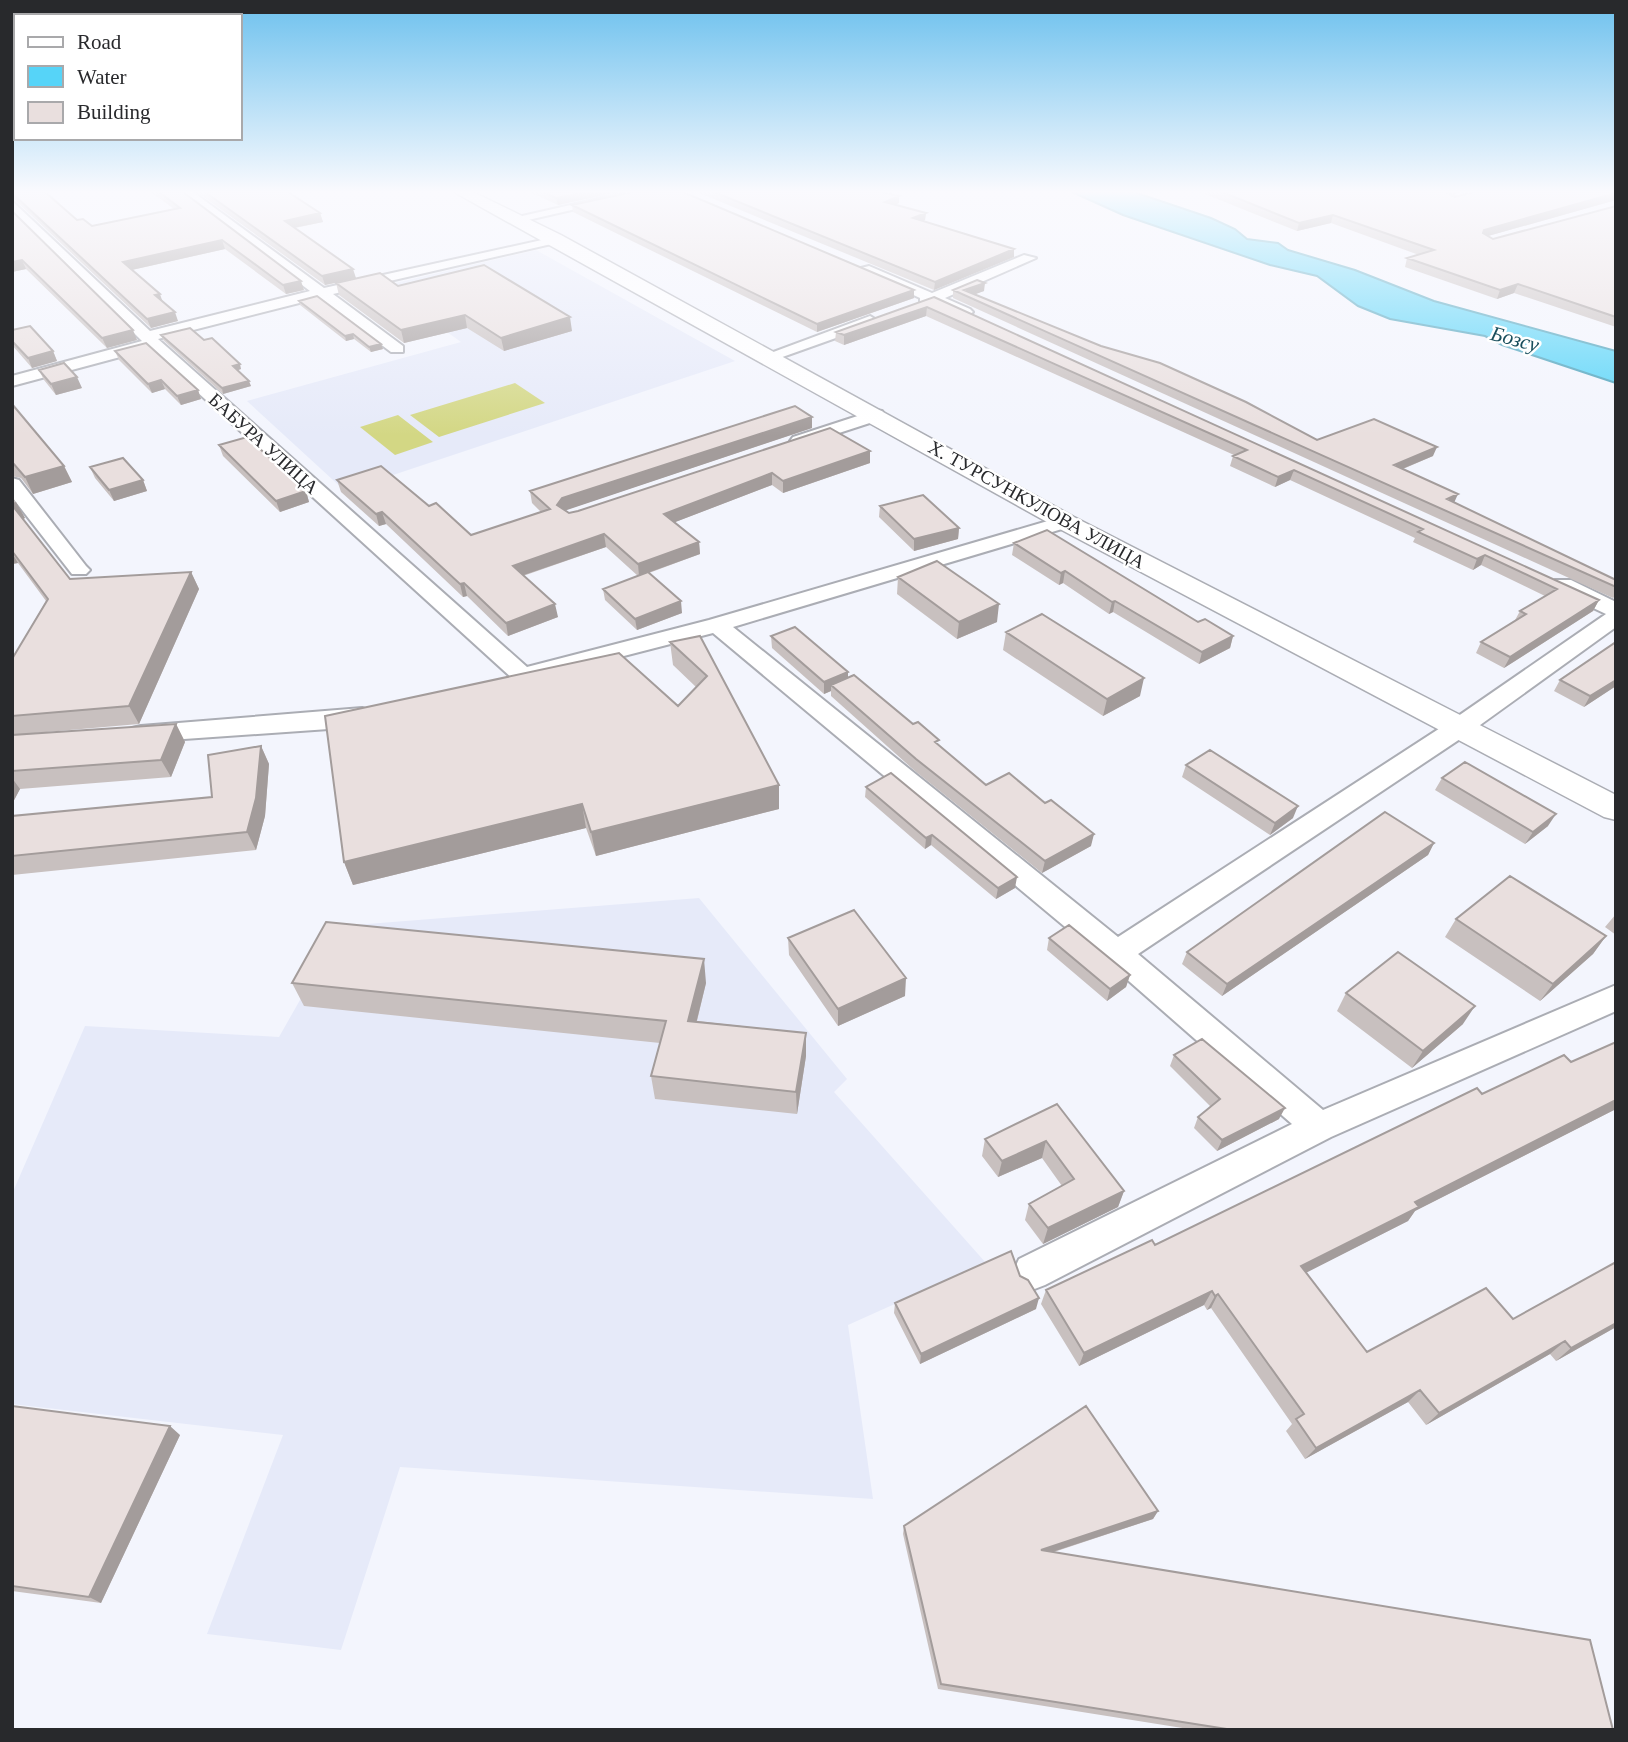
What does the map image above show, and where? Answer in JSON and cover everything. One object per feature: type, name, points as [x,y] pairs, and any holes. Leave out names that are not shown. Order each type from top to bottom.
[{"type":"street","name":"БАБУРА УЛИЦА","points":[[82,273],[150,340],[522,675]]},
{"type":"street","points":[[293,273],[397,348]]},
{"type":"street","points":[[12,381],[319,293],[405,273]]},
{"type":"street","name":"Х. ТУРСУНКУЛОВА УЛИЦА","points":[[617,273],[1065,522],[1616,809]]},
{"type":"street","points":[[875,273],[984,321]]},
{"type":"street","points":[[908,307],[993,273]]},
{"type":"street","points":[[768,356],[883,316]]},
{"type":"street","points":[[784,446],[876,415]]},
{"type":"street","points":[[12,484],[79,570]]},
{"type":"street","points":[[496,682],[717,625],[1065,522]]},
{"type":"street","points":[[1553,581],[1616,610]]},
{"type":"street","points":[[1117,953],[1461,727],[1616,617]]},
{"type":"street","points":[[717,625],[1117,953],[1319,1127]]},
{"type":"street","points":[[122,735],[343,720],[381,711]]},
{"type":"street","points":[[1032,1272],[1319,1127],[1616,997]]},
{"type":"shaded area","points":[[437,273],[578,273],[735,361],[345,491],[247,401],[461,342],[383,286]]},
{"type":"shaded area","points":[[699,898],[847,1079],[834,1092],[986,1263],[848,1325],[873,1499],[400,1467],[341,1650],[207,1634],[283,1435],[12,1404],[12,1194],[85,1026],[279,1037],[342,926]]},
{"type":"green space","points":[[515,383],[545,403],[439,437],[410,415]]},
{"type":"green space","points":[[398,415],[433,442],[395,455],[360,427]]},
{"type":"water","name":"Бозсу","points":[[1305,273],[1363,273],[1434,301],[1616,351],[1616,383],[1502,345],[1485,336],[1390,319],[1358,306],[1317,276]]},
{"type":"building","points":[[36,273],[75,273],[133,330],[102,338]]},
{"type":"building","points":[[98,273],[136,273],[160,294],[155,295],[175,312],[147,319]]},
{"type":"building","points":[[267,273],[291,273],[301,281],[283,285]]},
{"type":"building","points":[[380,273],[398,286],[450,273],[498,273],[570,317],[501,338],[465,315],[401,330],[336,283]]},
{"type":"building","points":[[713,273],[875,273],[914,290],[817,324]]},
{"type":"building","points":[[914,273],[956,273],[935,282]]},
{"type":"building","points":[[1451,273],[1616,273],[1616,317],[1518,284],[1500,290]]},
{"type":"building","points":[[977,280],[985,283],[964,290],[1101,346],[1160,363],[1246,402],[1317,440],[1374,419],[1437,447],[1394,465],[1458,494],[1447,499],[1616,580],[1616,587],[953,290]]},
{"type":"building","points":[[317,296],[381,344],[369,347],[353,334],[345,336],[299,301]]},
{"type":"building","points":[[934,297],[1599,600],[1510,657],[1481,642],[1526,614],[1520,611],[1557,589],[1485,555],[1477,559],[1418,532],[1423,529],[1294,470],[1278,477],[1233,456],[1247,450],[927,307],[844,335],[836,332]]},
{"type":"building","points":[[30,326],[53,351],[28,358],[12,341],[12,330]]},
{"type":"building","points":[[190,328],[204,340],[212,338],[240,364],[233,366],[249,381],[222,388],[161,335]]},
{"type":"building","points":[[146,343],[198,390],[177,396],[161,380],[148,384],[115,351]]},
{"type":"building","points":[[64,363],[77,377],[51,384],[39,370]]},
{"type":"building","points":[[12,404],[64,466],[25,477],[12,462]]},
{"type":"building","points":[[795,406],[812,417],[562,498],[557,505],[569,513],[578,511],[830,428],[870,451],[783,481],[772,473],[664,514],[699,542],[638,564],[604,534],[513,566],[555,604],[506,623],[382,512],[376,514],[337,480],[381,466],[429,506],[436,503],[471,535],[550,509],[530,491]]},
{"type":"building","points":[[247,437],[306,491],[276,501],[219,445]]},
{"type":"building","points":[[123,458],[143,480],[109,490],[90,467]]},
{"type":"building","points":[[923,495],[959,528],[914,539],[880,506]]},
{"type":"building","points":[[12,505],[70,579],[191,572],[129,706],[12,716],[12,659],[48,599],[12,551]]},
{"type":"building","points":[[1047,530],[1198,622],[1205,619],[1233,636],[1202,652],[1115,601],[1112,602],[1065,571],[1061,573],[1014,543]]},
{"type":"building","points":[[937,561],[999,604],[959,622],[898,577]]},
{"type":"building","points":[[648,572],[681,601],[635,619],[603,589]]},
{"type":"building","points":[[1042,614],[1144,678],[1107,699],[1006,632]]},
{"type":"building","points":[[795,627],[848,672],[824,682],[771,636]]},
{"type":"building","points":[[700,636],[779,785],[591,832],[582,804],[344,862],[325,716],[619,653],[678,706],[707,676],[670,642]]},
{"type":"building","points":[[1616,642],[1616,680],[1590,696],[1560,680]]},
{"type":"building","points":[[854,675],[913,724],[918,722],[939,740],[935,742],[986,785],[1009,773],[1045,803],[1051,800],[1094,834],[1045,861],[916,759],[831,685]]},
{"type":"building","points":[[176,724],[161,760],[12,771],[12,735]]},
{"type":"building","points":[[261,746],[256,798],[247,832],[12,856],[12,816],[212,797],[208,755]]},
{"type":"building","points":[[1210,750],[1298,806],[1275,823],[1186,765]]},
{"type":"building","points":[[1465,762],[1556,814],[1533,832],[1442,778]]},
{"type":"building","points":[[891,773],[1017,877],[998,888],[932,835],[926,838],[866,787]]},
{"type":"building","points":[[1385,812],[1434,843],[1227,984],[1187,952]]},
{"type":"building","points":[[1510,876],[1606,936],[1553,984],[1456,919]]},
{"type":"building","points":[[854,910],[906,978],[838,1009],[788,938]]},
{"type":"building","points":[[326,922],[704,959],[688,1021],[806,1033],[796,1092],[651,1076],[666,1021],[292,983]]},
{"type":"building","points":[[1069,925],[1130,975],[1110,989],[1049,938]]},
{"type":"building","points":[[1398,952],[1475,1006],[1423,1051],[1346,993]]},
{"type":"building","points":[[1202,1039],[1285,1108],[1222,1140],[1198,1117],[1220,1099],[1174,1055]]},
{"type":"building","points":[[1616,1042],[1616,1100],[1415,1202],[1419,1207],[1301,1266],[1367,1352],[1486,1288],[1513,1319],[1616,1262],[1616,1323],[1571,1348],[1565,1341],[1439,1413],[1420,1390],[1316,1448],[1296,1419],[1304,1414],[1218,1294],[1215,1296],[1212,1291],[1084,1353],[1046,1290],[1152,1240],[1155,1245],[1477,1088],[1482,1094],[1564,1055],[1571,1062]]},
{"type":"building","points":[[1057,1104],[1124,1191],[1048,1228],[1029,1204],[1074,1179],[1046,1141],[1002,1161],[985,1139]]},
{"type":"building","points":[[1011,1251],[1020,1276],[1028,1280],[1039,1298],[921,1354],[895,1303]]},
{"type":"building","points":[[12,1406],[170,1426],[89,1597],[12,1586]]},
{"type":"building","points":[[1086,1406],[1158,1511],[1041,1550],[1590,1640],[1613,1730],[1233,1730],[941,1684],[904,1526]]}]
